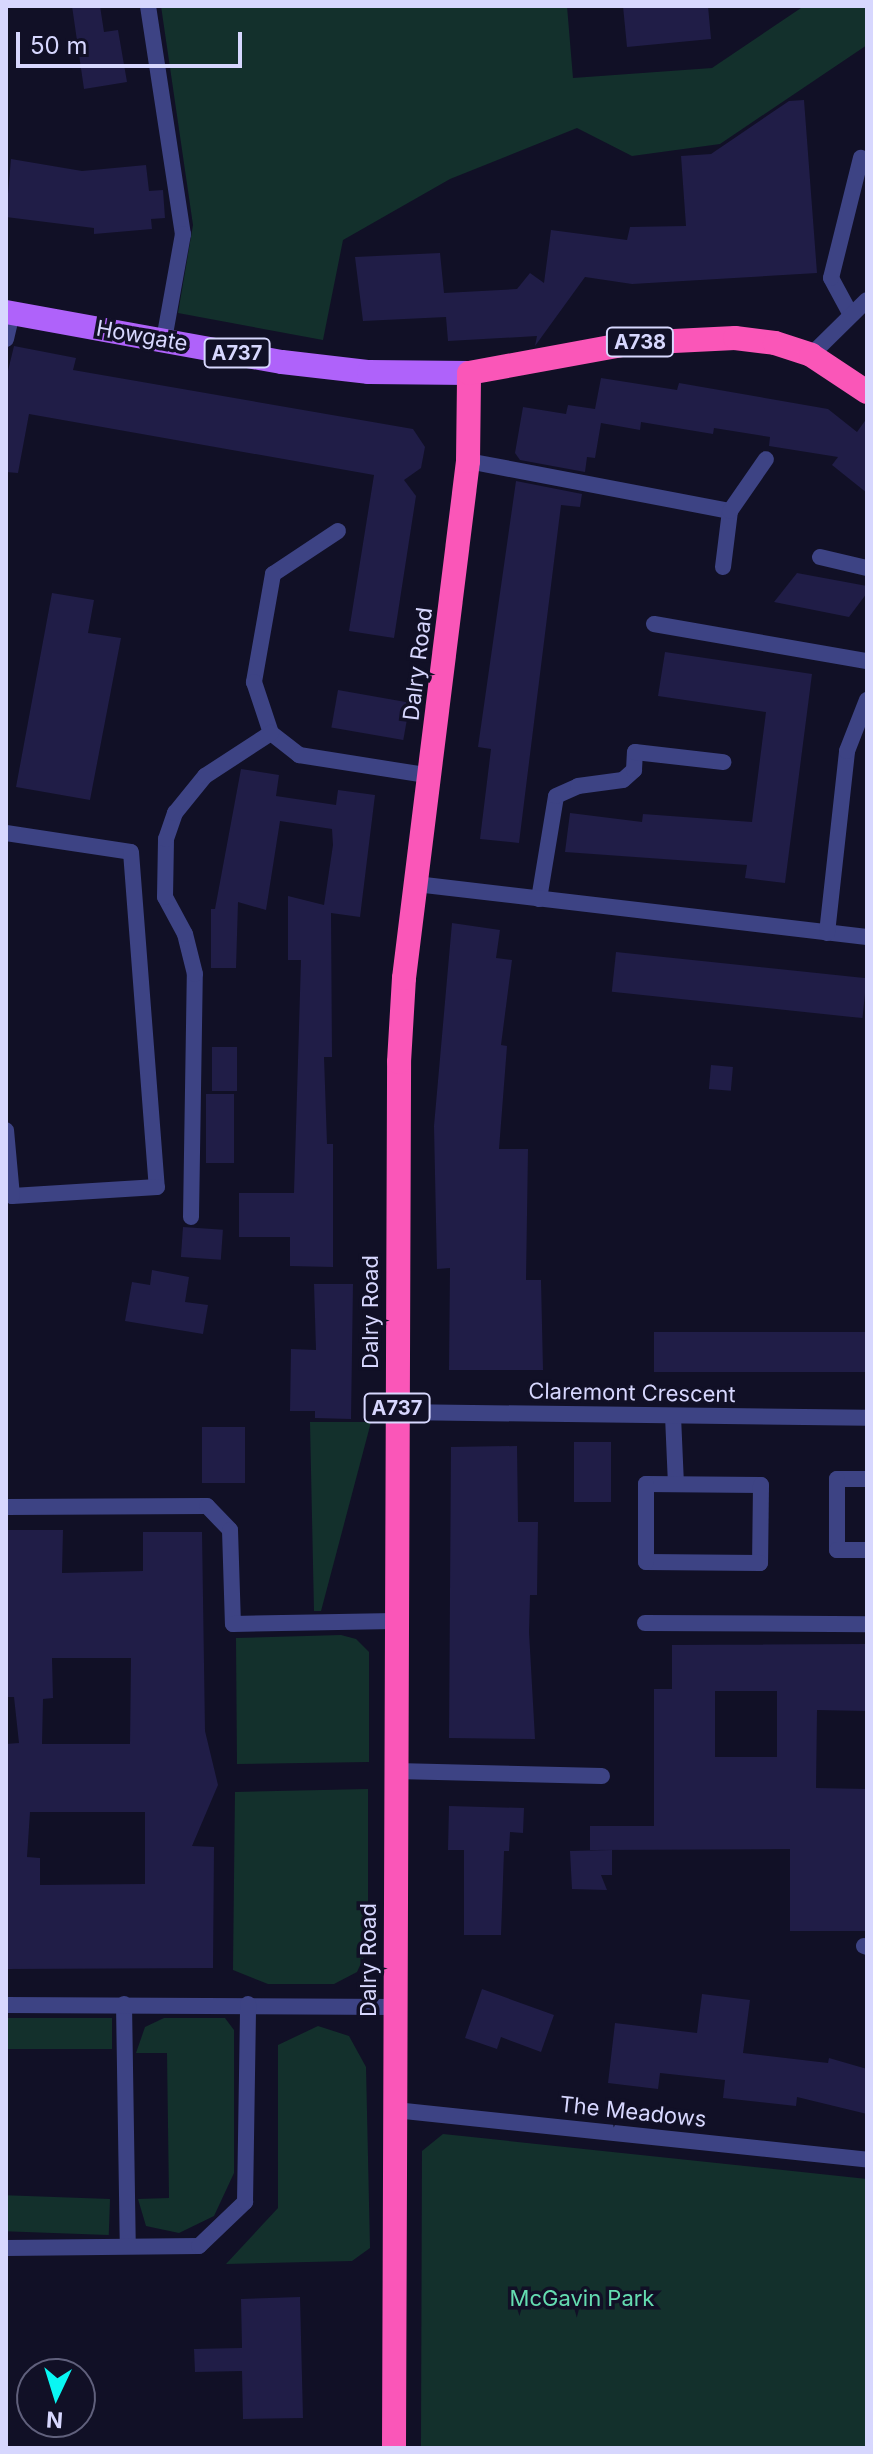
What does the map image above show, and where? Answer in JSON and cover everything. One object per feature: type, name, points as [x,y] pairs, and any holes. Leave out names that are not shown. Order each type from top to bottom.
[{"type":"highway","name":"A738","points":[[469,373],[647,342],[735,338],[775,343],[811,355],[867,392]]},
{"type":"highway","name":"Dalry Road","points":[[394,2448],[399,1062],[416,884],[468,461],[469,373]]},
{"type":"main road","name":"Howgate","points":[[9,312],[369,372],[469,373]]},
{"type":"street","points":[[148,6],[183,234],[164,340]]},
{"type":"street","points":[[851,315],[831,278],[861,158]]},
{"type":"street","points":[[811,355],[867,300]]},
{"type":"street","points":[[6,339],[9,312]]},
{"type":"street","points":[[723,567],[730,511],[766,459]]},
{"type":"street","points":[[468,461],[730,511]]},
{"type":"street","points":[[338,531],[273,574],[254,682],[271,733],[299,755],[431,776]]},
{"type":"street","points":[[820,557],[867,568]]},
{"type":"street","points":[[654,624],[867,661]]},
{"type":"street","points":[[827,933],[847,751],[867,700]]},
{"type":"street","points":[[191,1217],[195,974],[185,934],[165,897],[166,839],[175,813],[205,776],[271,733]]},
{"type":"street","points":[[539,899],[553,808],[564,790],[623,780],[634,770],[635,752],[723,762]]},
{"type":"street","points":[[6,833],[131,852],[157,1187],[12,1196],[6,1130]]},
{"type":"street","points":[[416,884],[867,937]]},
{"type":"street","name":"Claremont Crescent","points":[[397,1412],[867,1418]]},
{"type":"street","points":[[673,1416],[676,1484]]},
{"type":"street","points":[[867,1479],[837,1479],[837,1550],[867,1550]]},
{"type":"street","points":[[646,1484],[676,1484],[761,1485],[760,1563],[646,1562],[646,1484]]},
{"type":"street","points":[[6,1507],[207,1506],[230,1530],[233,1624],[395,1621]]},
{"type":"street","points":[[645,1623],[867,1624]]},
{"type":"street","points":[[396,1771],[602,1776]]},
{"type":"street","points":[[124,2004],[128,2246]]},
{"type":"street","points":[[6,2248],[199,2246],[245,2202],[248,2004]]},
{"type":"street","points":[[6,2005],[395,2007]]},
{"type":"street","name":"The Meadows","points":[[395,2110],[867,2160]]},
{"type":"green space","points":[[161,6],[567,6],[573,78],[712,68],[804,6],[867,6],[867,45],[720,144],[632,156],[577,128],[450,179],[343,240],[323,340],[178,313],[193,225]]},
{"type":"green space","points":[[310,1422],[371,1422],[321,1611],[314,1611]]},
{"type":"green space","points":[[341,1635],[356,1639],[369,1652],[369,1762],[237,1764],[236,1638]]},
{"type":"green space","points":[[368,1789],[368,1948],[357,1972],[334,1984],[268,1984],[233,1970],[235,1792]]},
{"type":"green space","points":[[6,2018],[112,2018],[112,2049],[6,2049]]},
{"type":"green space","points":[[164,2018],[225,2018],[234,2030],[234,2173],[214,2216],[179,2233],[146,2226],[138,2199],[169,2198],[167,2053],[136,2053],[145,2027]]},
{"type":"green space","points":[[318,2026],[349,2036],[366,2067],[370,2248],[352,2261],[226,2264],[278,2208],[278,2045]]},
{"type":"green space","name":"McGavin Park","points":[[443,2134],[867,2179],[867,2448],[421,2448],[422,2151]]},
{"type":"green space","points":[[6,2195],[110,2199],[109,2235],[6,2231]]},
{"type":"building","points":[[72,6],[100,6],[104,32],[118,30],[127,82],[84,89]]},
{"type":"building","points":[[623,6],[708,6],[711,39],[627,47]]},
{"type":"building","points":[[804,100],[817,273],[632,284],[585,277],[535,346],[537,336],[448,341],[446,317],[363,321],[355,257],[440,253],[444,293],[517,289],[530,273],[544,283],[551,230],[627,240],[630,227],[686,226],[681,156],[711,154],[789,101]]},
{"type":"building","points":[[11,159],[82,171],[146,165],[149,191],[163,190],[165,218],[151,219],[152,229],[94,234],[94,228],[6,217]]},
{"type":"building","points":[[14,346],[76,358],[73,370],[413,429],[425,447],[421,468],[404,480],[416,496],[394,638],[349,631],[374,475],[29,414],[18,473],[6,472],[6,379]]},
{"type":"building","points":[[601,378],[677,390],[679,383],[828,409],[857,432],[867,418],[867,493],[832,465],[838,457],[769,446],[770,437],[714,428],[713,434],[641,422],[640,430],[601,423],[595,458],[587,457],[585,472],[520,460],[515,453],[523,407],[566,414],[568,405],[595,409]]},
{"type":"building","points":[[516,481],[582,494],[580,507],[561,505],[519,843],[480,839],[491,749],[478,747]]},
{"type":"building","points":[[797,573],[867,586],[867,593],[849,617],[774,602]]},
{"type":"building","points":[[52,593],[94,600],[88,633],[121,638],[90,800],[16,787]]},
{"type":"building","points":[[665,652],[812,674],[785,883],[745,878],[747,865],[565,852],[570,813],[642,822],[643,814],[752,822],[766,712],[658,696]]},
{"type":"building","points":[[338,690],[410,703],[403,740],[331,727]]},
{"type":"building","points":[[241,769],[279,775],[276,796],[336,805],[338,790],[375,795],[360,917],[331,913],[332,1057],[324,1057],[327,1144],[333,1144],[333,1267],[290,1266],[290,1237],[239,1237],[239,1193],[294,1193],[301,960],[288,960],[288,896],[324,905],[333,845],[332,829],[280,821],[266,910],[238,902],[236,968],[211,968],[211,909],[215,909]]},
{"type":"building","points":[[452,923],[500,930],[496,958],[512,960],[501,1045],[507,1046],[499,1149],[528,1149],[526,1280],[541,1280],[543,1370],[449,1370],[450,1268],[437,1269],[434,1126]]},
{"type":"building","points":[[616,952],[867,978],[862,1018],[612,992]]},
{"type":"building","points":[[212,1047],[237,1047],[237,1091],[212,1091]]},
{"type":"building","points":[[711,1065],[733,1067],[731,1091],[709,1089]]},
{"type":"building","points":[[206,1094],[234,1094],[234,1163],[206,1163]]},
{"type":"building","points":[[183,1227],[223,1230],[221,1260],[181,1257]]},
{"type":"building","points":[[152,1270],[189,1277],[185,1302],[208,1305],[203,1334],[125,1321],[132,1282],[150,1285]]},
{"type":"building","points":[[314,1284],[353,1284],[351,1419],[315,1418],[315,1411],[290,1411],[291,1349],[316,1350]]},
{"type":"building","points":[[654,1332],[867,1332],[867,1372],[654,1372]]},
{"type":"building","points":[[202,1427],[245,1427],[245,1483],[202,1483]]},
{"type":"building","points":[[574,1442],[611,1442],[611,1502],[574,1502]]},
{"type":"building","points":[[517,1446],[518,1522],[538,1522],[537,1595],[530,1595],[529,1632],[535,1739],[449,1738],[451,1447]]},
{"type":"building","points":[[6,1530],[63,1530],[62,1573],[143,1571],[143,1532],[202,1532],[205,1731],[218,1785],[192,1846],[214,1847],[213,1968],[6,1969],[6,1744],[19,1743],[14,1697],[6,1697]],"holes":[[[52,1658],[131,1658],[130,1744],[42,1744],[43,1699],[53,1698]],[[30,1812],[145,1812],[145,1884],[40,1885],[40,1858],[27,1857]]]},
{"type":"building","points":[[867,1644],[867,1711],[817,1710],[816,1788],[867,1789],[867,1931],[790,1931],[790,1849],[590,1850],[590,1826],[654,1826],[654,1689],[672,1689],[672,1645]],"holes":[[[715,1691],[777,1691],[777,1757],[715,1757]]]},
{"type":"building","points":[[449,1806],[524,1808],[523,1833],[510,1832],[509,1851],[504,1851],[501,1935],[464,1935],[464,1850],[448,1850]]},
{"type":"building","points":[[612,1850],[612,1875],[601,1875],[607,1890],[572,1889],[570,1851]]},
{"type":"building","points":[[482,1989],[554,2015],[541,2052],[501,2037],[497,2049],[465,2038]]},
{"type":"building","points":[[702,1994],[750,2000],[743,2053],[828,2063],[829,2058],[867,2069],[867,2114],[797,2097],[796,2106],[723,2098],[725,2080],[660,2073],[658,2089],[608,2083],[615,2023],[697,2033]]},
{"type":"building","points":[[300,2297],[303,2418],[243,2419],[242,2371],[195,2372],[194,2349],[242,2348],[241,2299]]}]
